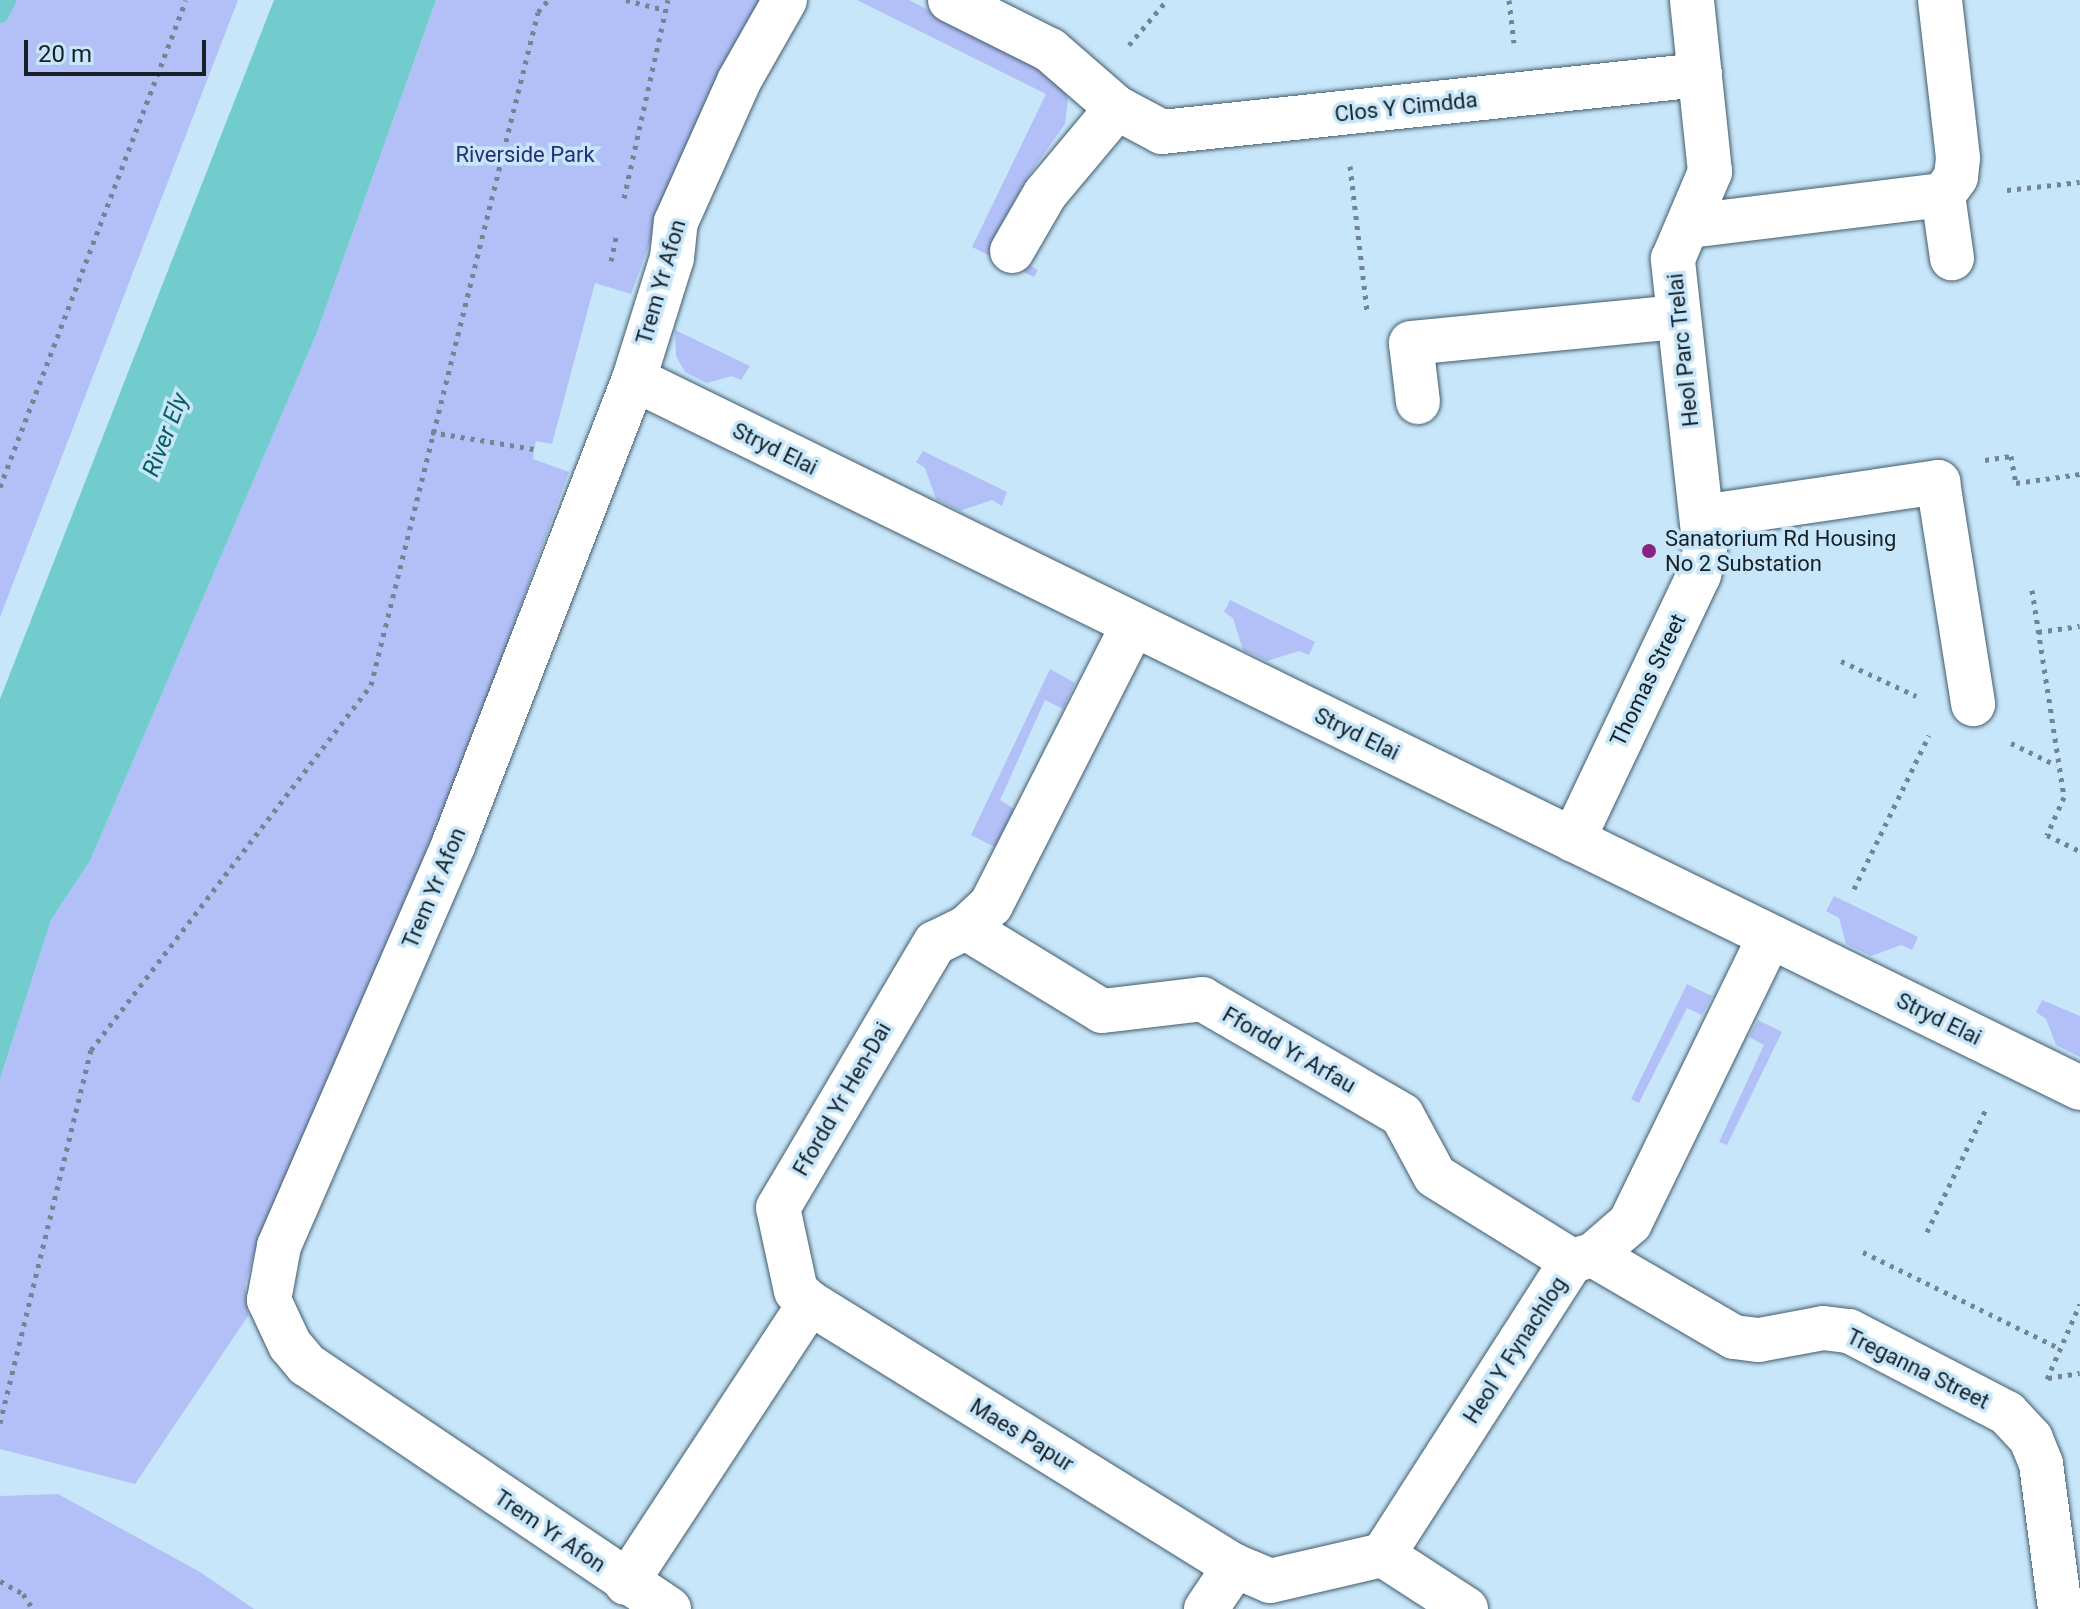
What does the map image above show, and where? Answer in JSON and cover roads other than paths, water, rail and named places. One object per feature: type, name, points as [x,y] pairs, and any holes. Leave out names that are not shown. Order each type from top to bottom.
[{"type":"street","name":"Trem Yr Afon","points":[[669,1609],[626,1583],[307,1365],[290,1345],[269,1300],[279,1246],[454,843],[634,379],[672,258],[676,222],[739,81],[785,0]]},
{"type":"street","name":"Clos Y Cimdda","points":[[950,0],[1050,50],[1117,108],[1162,132],[1700,75]]},
{"type":"street","name":"Heol Parc Trelai","points":[[1692,0],[1710,172],[1690,226],[1673,259],[1677,317],[1702,517]]},
{"type":"street","points":[[1940,0],[1958,158],[1956,177],[1943,195],[1952,258]]},
{"type":"street","points":[[1012,251],[1045,194],[1117,108]]},
{"type":"street","points":[[1690,226],[1943,195]]},
{"type":"street","points":[[1418,402],[1411,343],[1677,317]]},
{"type":"street","name":"Stryd Elai","points":[[634,379],[2080,1088]]},
{"type":"street","points":[[1702,517],[1938,482],[1954,713]]},
{"type":"street","name":"Thomas Street","points":[[1573,840],[1699,575],[1705,551],[1702,517]]},
{"type":"street","name":"Ffordd Yr Hen-Dai","points":[[810,1303],[796,1291],[778,1208],[935,943],[966,928],[991,905],[1133,625]]},
{"type":"street","name":"Ffordd Yr Arfau","points":[[966,928],[1102,1011],[1202,999],[1402,1115],[1435,1176],[1583,1258]]},
{"type":"street","name":"Heol Y Fynachlog","points":[[1383,1555],[1583,1258],[1630,1223],[1770,936]]},
{"type":"street","name":"Treganna Street","points":[[1583,1258],[1734,1337],[1759,1340],[1823,1328],[1849,1331],[2007,1413],[2031,1439],[2041,1464],[2060,1609]]},
{"type":"street","points":[[626,1583],[810,1303]]},
{"type":"street","name":"Maes Papur","points":[[810,1303],[1235,1566]]},
{"type":"street","points":[[1206,1609],[1235,1566],[1270,1581],[1383,1555],[1466,1609]]},
{"type":"water","name":"River Ely","points":[[274,0],[436,0],[316,335],[90,861],[51,920],[0,1079],[0,699]]},
{"type":"waterway","points":[[0,14],[7,0]]},
{"type":"place","name":"Sanatorium Rd Housing No 2 Substation","points":[[1649,551]]},
{"type":"park label","name":"Riverside Park","points":[[525,155]]}]
